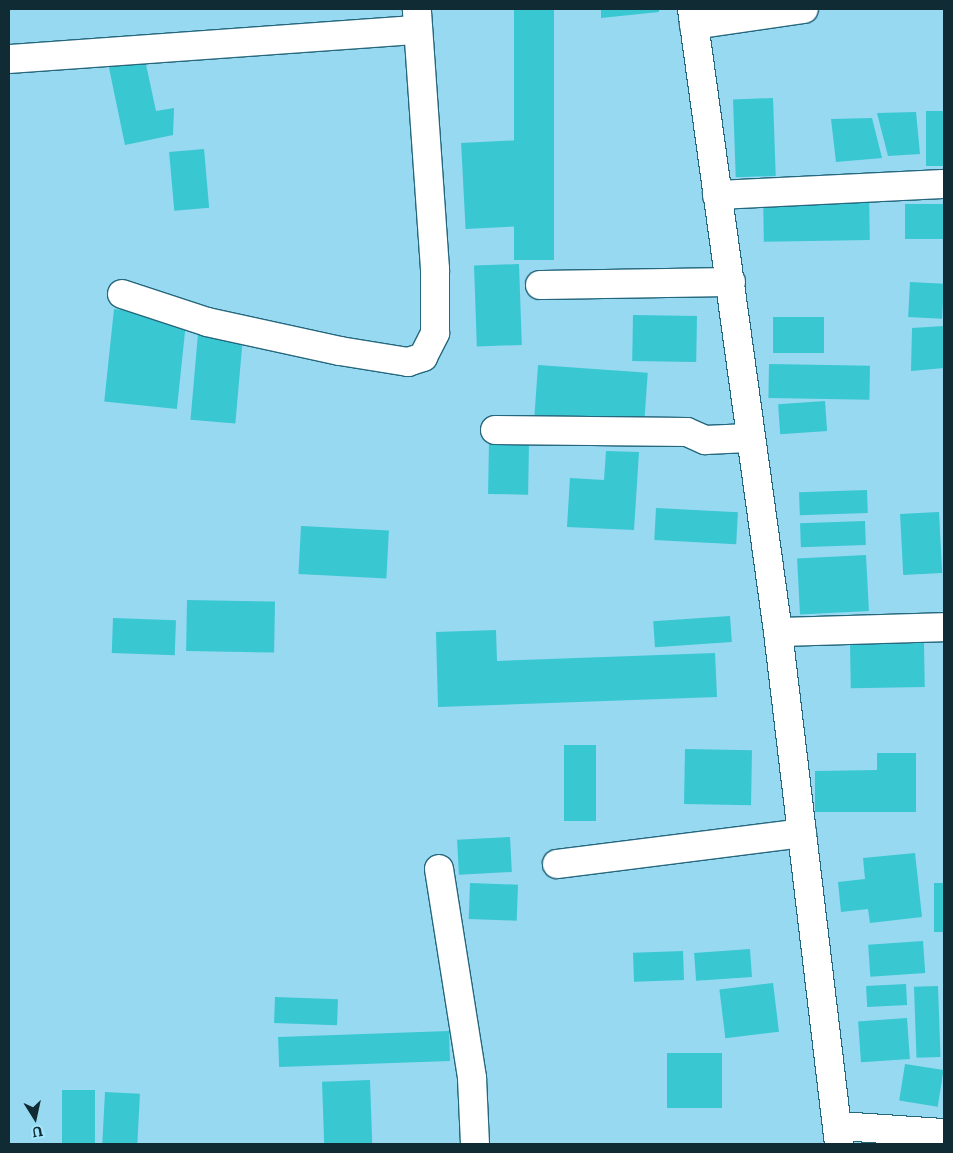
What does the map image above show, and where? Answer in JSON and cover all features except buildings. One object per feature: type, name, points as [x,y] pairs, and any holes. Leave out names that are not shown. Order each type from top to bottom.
[{"type":"street","points":[[804,9],[693,17],[717,196],[741,439],[778,632],[840,1135],[944,1133]]},
{"type":"street","points":[[9,59],[417,20],[435,269],[435,333],[423,357],[408,362],[340,351],[207,322],[122,294]]},
{"type":"street","points":[[717,196],[944,184]]},
{"type":"street","points":[[540,285],[725,282]]},
{"type":"street","points":[[495,430],[687,432],[705,440],[741,439]]},
{"type":"street","points":[[778,632],[944,627]]},
{"type":"street","points":[[557,864],[802,833]]},
{"type":"street","points":[[439,869],[472,1078],[476,1144]]}]
